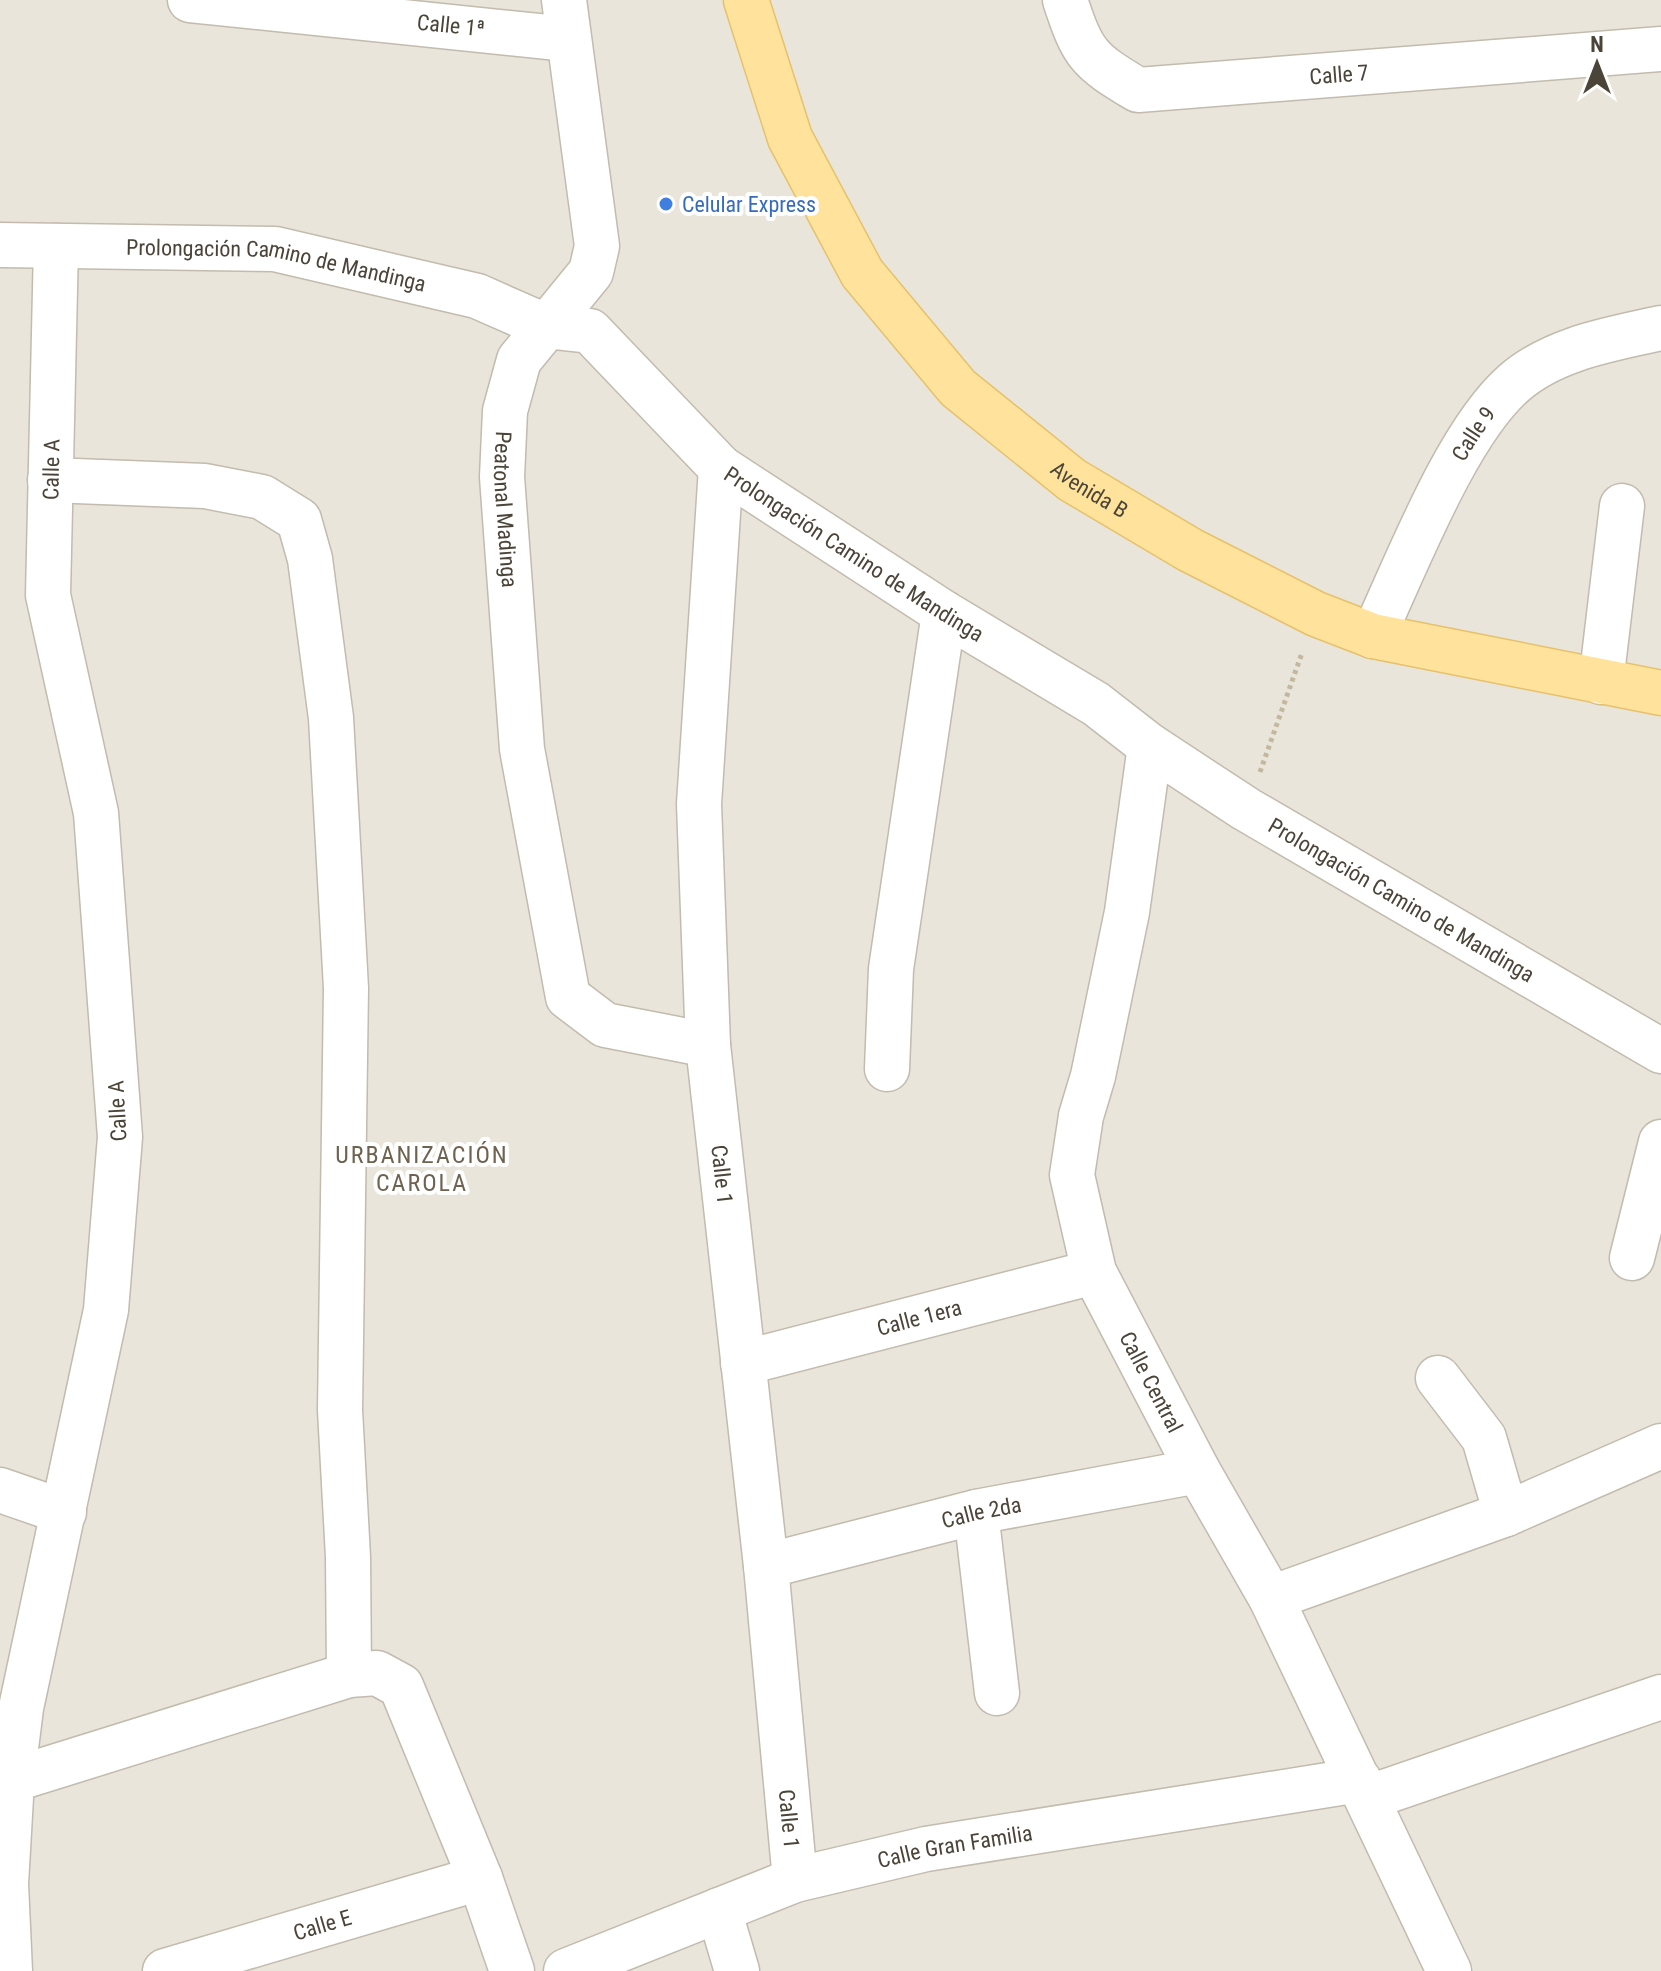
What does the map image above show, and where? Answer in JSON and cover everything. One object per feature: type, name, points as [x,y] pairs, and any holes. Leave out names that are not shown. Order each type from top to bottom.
[{"type":"main road","name":"Avenida B","points":[[746,0],[790,138],[862,273],[958,388],[1072,480],[1190,550],[1316,614],[1373,636],[1661,693]]},
{"type":"street","name":"Calle 1ª","points":[[190,0],[566,19]]},
{"type":"street","name":"Calle 7","points":[[1065,0],[1079,45],[1104,69],[1138,90],[1661,49]]},
{"type":"street","name":"Peatonal Madinga","points":[[566,19],[597,246],[591,272],[519,360],[505,411],[502,477],[522,749],[568,997],[605,1025],[708,1045]]},
{"type":"street","name":"Prolongación Camino de Mandinga","points":[[0,245],[275,249],[477,296],[545,326],[590,331],[721,468],[944,613],[1096,704],[1150,746],[1246,809],[1661,1051]]},
{"type":"street","name":"Calle A","points":[[10,1971],[6,1884],[12,1780],[21,1708],[106,1310],[120,1137],[96,813],[48,595],[56,246]]},
{"type":"street","name":"Calle 9","points":[[1373,636],[1477,425],[1516,381],[1578,347],[1661,328]]},
{"type":"street","name":"Calle 1","points":[[721,468],[699,804],[708,1045],[766,1566],[795,1880]]},
{"type":"street","points":[[50,480],[205,486],[262,497],[299,520],[310,559],[331,718],[346,988],[340,1410],[348,1557],[349,1675]]},
{"type":"street","points":[[1601,682],[1622,506]]},
{"type":"street","points":[[887,1069],[891,969],[944,613]]},
{"type":"street","name":"Calle Central","points":[[1150,746],[1127,912],[1093,1076],[1081,1116],[1072,1175],[1094,1272],[1198,1471],[1271,1598],[1449,1971]]},
{"type":"street","points":[[1632,1258],[1661,1142]]},
{"type":"street","name":"Calle 1era","points":[[743,1363],[1094,1272]]},
{"type":"street","points":[[1438,1378],[1484,1438],[1506,1514]]},
{"type":"street","points":[[1271,1598],[1506,1514],[1661,1446]]},
{"type":"street","name":"Calle 2da","points":[[766,1566],[976,1512],[1198,1471]]},
{"type":"street","points":[[0,1490],[64,1512]]},
{"type":"street","points":[[976,1512],[997,1693]]},
{"type":"street","points":[[12,1780],[349,1675],[377,1673],[401,1686],[480,1878],[512,1971]]},
{"type":"street","name":"Calle Gran Familia","points":[[566,1971],[795,1880],[926,1849],[1363,1789],[1661,1697]]},
{"type":"street","name":"Calle E","points":[[165,1971],[480,1878]]},
{"type":"street","points":[[719,1910],[737,1971]]},
{"type":"path","points":[[1246,809],[1316,614]]},
{"type":"shaded area","points":[[0,0],[1661,0],[1661,1971],[0,1971]]},
{"type":"place","name":"Celular Express","points":[[666,204]]},
{"type":"district","name":"URBANIZACIÓN CAROLA","points":[[422,1169]]}]
